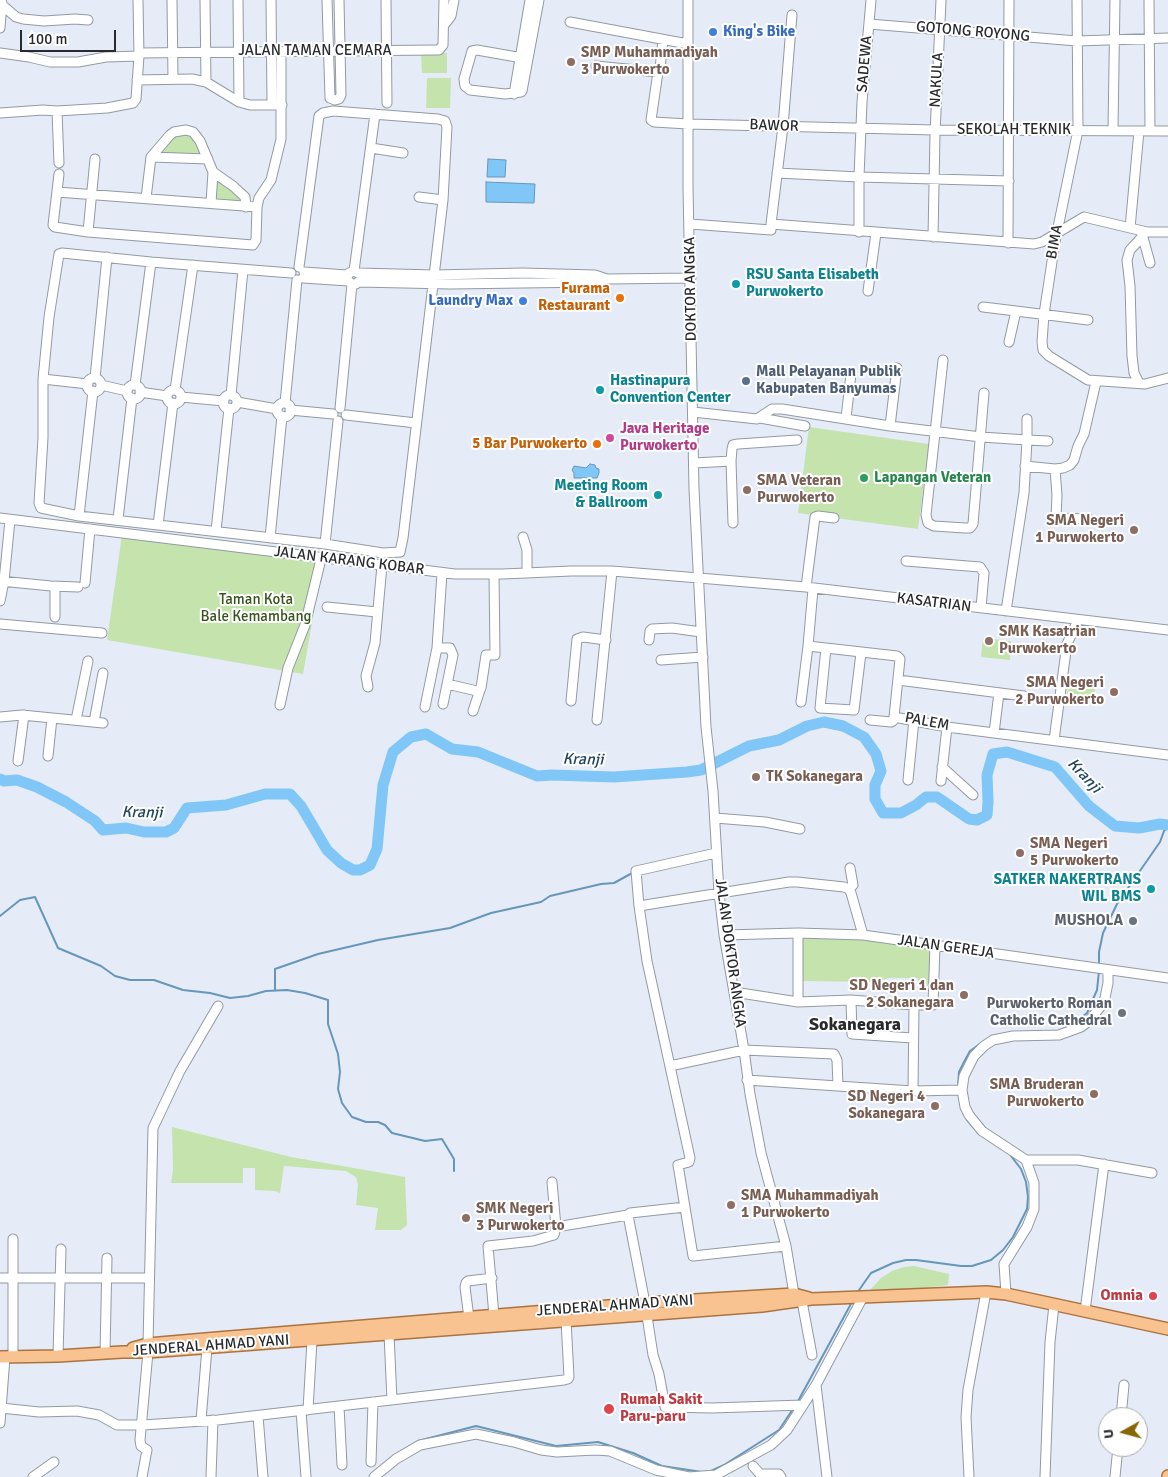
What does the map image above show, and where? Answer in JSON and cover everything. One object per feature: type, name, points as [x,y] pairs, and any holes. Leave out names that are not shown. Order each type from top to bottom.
[{"type":"main road","name":"JENDERAL AHMAD YANI","points":[[6,1357],[122,1352],[148,1348],[645,1308],[801,1298],[842,1299],[986,1292],[1006,1294],[1168,1329]]},
{"type":"main road","name":"JENDERAL AHMAD YANI","points":[[148,1348],[207,1348],[389,1334],[456,1324],[469,1318],[494,1316],[546,1316],[566,1320],[645,1308]]},
{"type":"street","points":[[0,113],[107,108],[133,103],[136,99],[139,54],[138,0]]},
{"type":"street","points":[[172,0],[173,79]]},
{"type":"street","points":[[205,0],[206,82]]},
{"type":"street","points":[[238,0],[239,102]]},
{"type":"street","points":[[59,174],[54,226],[88,232],[255,244],[259,198],[269,184],[281,139],[282,105],[271,0]]},
{"type":"street","points":[[327,0],[330,98],[334,100],[339,99],[341,95],[339,0]]},
{"type":"street","points":[[386,0],[387,103]]},
{"type":"street","name":"JALAN TAMAN CEMARA","points":[[0,53],[50,62],[78,62],[139,54],[173,52],[386,52],[439,50],[443,45],[444,0]]},
{"type":"street","points":[[444,24],[451,16],[454,0]]},
{"type":"street","points":[[530,0],[532,17]]},
{"type":"street","points":[[524,58],[478,50],[472,51],[470,52],[464,79],[465,86],[470,90],[514,94],[522,91],[524,58],[532,17],[540,0]]},
{"type":"street","name":"DOKTOR ANGKA","points":[[688,0],[688,124],[694,489],[699,578]]},
{"type":"street","name":"SADEWA","points":[[860,232],[859,177],[861,128],[872,0]]},
{"type":"street","name":"NAKULA","points":[[933,237],[935,130],[941,0]]},
{"type":"street","points":[[1008,243],[1010,130],[1009,0]]},
{"type":"street","name":"BIMA","points":[[1077,0],[1078,130],[1057,232],[1044,314],[1043,350],[1080,376],[1096,382],[1145,384],[1168,378]]},
{"type":"street","points":[[1113,130],[1115,0]]},
{"type":"street","points":[[1149,0],[1150,131]]},
{"type":"street","points":[[2,2],[16,17],[23,19],[44,21],[88,20]]},
{"type":"street","points":[[0,28],[2,2]]},
{"type":"street","points":[[690,224],[771,230],[783,126],[792,15]]},
{"type":"street","points":[[570,22],[688,44]]},
{"type":"street","name":"GOTONG ROYONG","points":[[869,24],[1077,41],[1168,38]]},
{"type":"street","points":[[596,66],[658,72],[660,69],[663,40]]},
{"type":"street","points":[[272,104],[277,52]]},
{"type":"street","name":"BAWOR","points":[[658,72],[652,121],[688,124],[861,128]]},
{"type":"street","points":[[137,80],[192,79],[206,82],[239,102],[250,105],[282,105]]},
{"type":"street","points":[[57,111],[59,163]]},
{"type":"street","points":[[270,538],[299,274],[319,116],[322,113],[333,111],[445,121],[447,127],[443,200],[434,279],[428,320],[403,538],[400,552],[383,553],[325,544],[270,538],[216,531],[158,525],[118,519],[78,516],[44,510],[40,506],[44,379],[59,254],[243,270],[299,274],[353,278],[434,279],[450,284],[523,273],[595,275],[608,279]]},
{"type":"street","points":[[325,544],[353,278],[375,114]]},
{"type":"street","name":"SEKOLAH TEKNIK","points":[[861,128],[1168,131]]},
{"type":"street","points":[[146,198],[151,157],[170,135],[182,130],[192,132],[196,136],[208,159],[213,172],[211,203]]},
{"type":"street","points":[[1130,228],[1139,131]]},
{"type":"street","points":[[371,148],[403,153]]},
{"type":"street","points":[[151,157],[208,159]]},
{"type":"street","points":[[88,232],[95,159]]},
{"type":"street","points":[[213,172],[241,192],[245,197],[246,207]]},
{"type":"street","points":[[777,173],[1009,181]]},
{"type":"street","points":[[57,192],[257,207]]},
{"type":"street","points":[[419,197],[443,200]]},
{"type":"street","points":[[771,224],[1034,244],[1042,242],[1084,217],[1130,228],[1142,234],[1168,232]]},
{"type":"street","points":[[868,291],[876,233]]},
{"type":"street","points":[[1142,234],[1150,263]]},
{"type":"street","points":[[1139,383],[1134,373],[1132,356],[1130,286],[1127,260],[1130,250],[1142,234]]},
{"type":"street","points":[[78,516],[107,257]]},
{"type":"street","points":[[118,519],[151,262]]},
{"type":"street","points":[[158,525],[193,265]]},
{"type":"street","points":[[216,531],[243,270]]},
{"type":"street","points":[[434,279],[450,273],[498,278],[523,283],[691,278]]},
{"type":"street","points":[[450,273],[450,284]]},
{"type":"street","points":[[523,273],[523,283]]},
{"type":"street","points":[[983,307],[1088,320]]},
{"type":"street","points":[[1009,342],[1016,311]]},
{"type":"street","points":[[943,360],[926,515],[928,523],[934,526],[972,527],[984,394]]},
{"type":"street","points":[[890,426],[898,368]]},
{"type":"street","points":[[846,418],[850,374]]},
{"type":"street","points":[[44,379],[174,397],[416,423]]},
{"type":"street","points":[[1025,466],[1055,469],[1066,468],[1074,460],[1084,434],[1096,382]]},
{"type":"street","points":[[760,418],[775,408],[890,426],[936,430],[981,437],[1048,441]]},
{"type":"street","points":[[693,412],[760,418],[804,426]]},
{"type":"street","points":[[1006,612],[1024,493],[1028,419]]},
{"type":"street","points":[[733,523],[733,445],[797,440]]},
{"type":"street","points":[[694,463],[732,461]]},
{"type":"street","points":[[1055,469],[1056,518],[1089,519]]},
{"type":"street","points":[[801,702],[808,646],[815,518],[818,516],[834,518]]},
{"type":"street","name":"JALAN KARANG KOBAR","points":[[0,518],[455,574],[571,570],[699,578]]},
{"type":"street","points":[[0,601],[10,520]]},
{"type":"street","points":[[2,581],[55,586],[82,585],[90,529]]},
{"type":"street","points":[[523,537],[527,550],[527,572]]},
{"type":"street","points":[[280,705],[288,668],[305,625],[321,558]]},
{"type":"street","points":[[906,560],[980,567],[984,573],[981,608]]},
{"type":"street","points":[[368,687],[366,676],[375,643],[382,565]]},
{"type":"street","points":[[425,707],[437,648],[442,572]]},
{"type":"street","points":[[597,720],[612,572]]},
{"type":"street","points":[[473,711],[482,685],[486,655],[495,655],[494,574]]},
{"type":"street","name":"KASATRIAN","points":[[699,578],[810,588],[1168,630]]},
{"type":"street","name":"JALAN DOKTOR ANGKA","points":[[699,578],[706,727],[724,934],[744,1050],[747,1080],[762,1153],[801,1298],[812,1355]]},
{"type":"street","points":[[55,586],[55,617]]},
{"type":"street","points":[[327,608],[377,612]]},
{"type":"street","points":[[1054,740],[1067,644],[1078,620]]},
{"type":"street","points":[[0,624],[102,633]]},
{"type":"street","points":[[649,640],[652,629],[672,628],[702,632]]},
{"type":"street","points":[[570,701],[577,639],[583,637],[606,640]]},
{"type":"street","name":"PALEM","points":[[808,646],[899,657],[894,716],[947,727],[1168,754]]},
{"type":"street","points":[[437,648],[450,648],[453,655],[443,704]]},
{"type":"street","points":[[826,648],[820,708],[854,710],[861,653]]},
{"type":"street","points":[[661,660],[702,657]]},
{"type":"street","points":[[76,720],[88,661]]},
{"type":"street","points":[[94,722],[103,673]]},
{"type":"street","points":[[898,680],[1024,696]]},
{"type":"street","points":[[447,684],[480,690]]},
{"type":"street","points":[[994,733],[999,693]]},
{"type":"street","points":[[0,717],[24,715],[104,723]]},
{"type":"street","points":[[18,761],[24,715]]},
{"type":"street","points":[[870,720],[891,722],[894,716]]},
{"type":"street","points":[[48,756],[52,718]]},
{"type":"street","points":[[908,780],[914,720]]},
{"type":"street","points":[[941,781],[947,727]]},
{"type":"street","points":[[942,767],[973,795]]},
{"type":"street","points":[[714,818],[765,822],[800,829]]},
{"type":"street","points":[[716,853],[636,872],[647,961],[690,1160],[678,1165],[685,1207],[694,1256],[786,1246]]},
{"type":"street","points":[[849,889],[853,885],[850,868]]},
{"type":"street","points":[[639,906],[797,882],[849,889]]},
{"type":"street","points":[[849,889],[863,935]]},
{"type":"street","points":[[798,933],[798,1002]]},
{"type":"street","name":"JALAN GEREJA","points":[[724,934],[798,933],[863,935],[1168,978]]},
{"type":"street","points":[[734,992],[798,1002],[850,1000],[933,1005],[935,946]]},
{"type":"street","points":[[1106,970],[1108,982],[1105,998],[1097,1012],[1081,1027],[1059,1035],[1013,1036],[993,1040],[984,1046],[971,1060],[958,1090],[975,1124],[982,1131],[1026,1160],[1078,1160],[1152,1173]]},
{"type":"street","points":[[850,1000],[852,1034],[913,1038]]},
{"type":"street","points":[[912,1091],[914,1005]]},
{"type":"street","points":[[142,1477],[147,1450],[140,1444],[148,1348],[154,1128],[180,1071],[218,1006]]},
{"type":"street","points":[[670,1066],[744,1050],[836,1054],[838,1086]]},
{"type":"street","points":[[747,1080],[912,1091],[958,1090]]},
{"type":"street","points":[[1006,1294],[1004,1264],[1022,1236],[1034,1209],[1034,1183],[1026,1160]]},
{"type":"street","points":[[1085,1312],[1104,1164]]},
{"type":"street","points":[[494,1316],[488,1246],[554,1235],[556,1227],[552,1182]]},
{"type":"street","points":[[556,1227],[628,1215],[630,1213],[685,1207]]},
{"type":"street","points":[[628,1215],[653,1355],[659,1374],[665,1407],[712,1408],[797,1404]]},
{"type":"street","points":[[0,1423],[14,1277],[13,1239]]},
{"type":"street","points":[[58,1356],[61,1250]]},
{"type":"street","points":[[105,1353],[108,1258]]},
{"type":"street","points":[[0,1278],[149,1278]]},
{"type":"street","points":[[469,1318],[466,1283],[468,1281],[492,1278]]},
{"type":"street","points":[[969,1477],[966,1418],[968,1390],[986,1292]]},
{"type":"street","points":[[374,1477],[396,1459],[420,1445],[476,1434],[501,1438],[541,1450],[557,1452],[610,1451],[656,1470],[689,1477],[716,1475],[779,1439],[795,1420],[797,1404],[816,1385],[862,1297]]},
{"type":"street","points":[[1045,1477],[1049,1360],[1054,1305]]},
{"type":"street","points":[[1,1408],[39,1412],[77,1411],[98,1415],[118,1425],[143,1425],[258,1416],[568,1379],[566,1320]]},
{"type":"street","points":[[389,1334],[392,1400]]},
{"type":"street","points":[[306,1477],[304,1410],[312,1340]]},
{"type":"street","points":[[202,1420],[207,1348]]},
{"type":"street","points":[[816,1385],[827,1477]]},
{"type":"street","points":[[1122,1407],[1124,1385]]},
{"type":"street","points":[[371,1462],[373,1402]]},
{"type":"street","points":[[339,1406],[342,1465]]},
{"type":"street","points":[[258,1416],[263,1477]]},
{"type":"street","points":[[211,1477],[213,1420]]},
{"type":"street","points":[[748,1457],[760,1474],[779,1474],[781,1477]]},
{"type":"street","points":[[1115,1477],[1117,1457]]},
{"type":"street","points":[[33,1477],[54,1462]]},
{"type":"street","points":[[753,1466],[756,1477]]},
{"type":"green space","points":[[447,53],[447,73],[422,73],[421,54]]},
{"type":"green space","points":[[427,78],[451,78],[450,108],[426,108]]},
{"type":"green space","points":[[182,131],[194,136],[204,157],[160,155],[171,137]]},
{"type":"green space","points":[[215,177],[241,196],[243,204],[213,202]]},
{"type":"green space","name":"Lapangan Veteran","points":[[809,427],[929,444],[918,529],[798,513]]},
{"type":"green space","name":"Taman Kota Bale Kemambang","points":[[122,535],[323,561],[303,674],[107,640]]},
{"type":"green space","points":[[983,638],[1011,641],[1010,660],[981,657]]},
{"type":"green space","points":[[1068,686],[1095,689],[1093,704],[1066,701]]},
{"type":"green space","points":[[804,938],[862,939],[933,949],[932,986],[918,985],[918,978],[889,978],[876,982],[800,981],[801,940]]},
{"type":"green space","points":[[172,1127],[291,1157],[405,1177],[407,1225],[401,1230],[375,1230],[378,1208],[356,1205],[358,1185],[356,1177],[346,1171],[284,1166],[280,1193],[255,1190],[255,1168],[243,1168],[243,1183],[171,1183],[173,1170]]},
{"type":"green space","points":[[914,1266],[949,1274],[948,1285],[918,1289],[870,1290],[881,1278],[892,1271]]},
{"type":"water","points":[[488,159],[506,160],[505,177],[487,177]]},
{"type":"water","points":[[486,182],[535,184],[534,203],[486,202]]},
{"type":"water","points":[[590,464],[595,465],[599,469],[597,478],[574,478],[572,470],[574,466],[586,468]]},
{"type":"waterway","name":"Kranji","points":[[0,779],[4,781],[17,780],[37,787],[66,802],[95,821],[103,830],[126,828],[144,832],[166,832],[174,828],[187,808],[226,805],[265,794],[290,794],[301,806],[327,850],[341,863],[353,870],[360,870],[370,865],[377,849],[383,785],[393,752],[411,737],[426,734],[452,749],[478,752],[537,776],[614,777],[701,770],[749,746],[779,740],[807,726],[824,722],[843,726],[864,737],[876,754],[881,771],[875,785],[875,799],[883,813],[901,813],[926,797],[937,797],[969,819],[977,820],[987,815],[987,775],[993,754],[1007,752],[1055,767],[1089,806],[1115,826],[1139,828],[1160,824],[1168,825]]},
{"type":"waterway","points":[[1099,966],[1099,952],[1103,933],[1117,904],[1160,842],[1164,831],[1168,827]]},
{"type":"waterway","points":[[275,990],[275,969],[318,954],[378,940],[450,928],[491,913],[541,902],[550,896],[601,884],[614,883],[634,872]]},
{"type":"waterway","points":[[0,916],[20,900],[35,897],[58,948],[101,966],[115,976],[130,980],[154,980],[183,990],[210,993],[230,998],[266,991],[287,990],[328,1000],[328,1024],[338,1054],[340,1072],[338,1089],[342,1103],[352,1117],[366,1122],[378,1122],[385,1125],[392,1133],[425,1141],[442,1139],[454,1159],[454,1171]]},
{"type":"waterway","points":[[1059,1031],[1073,1024],[1087,1013],[1097,990],[1099,971]]},
{"type":"waterway","points":[[958,1086],[959,1072],[970,1051],[984,1041]]},
{"type":"waterway","points":[[967,1120],[975,1129]]},
{"type":"waterway","points":[[857,1293],[871,1273],[893,1263],[916,1260],[972,1266],[991,1260],[1003,1250],[1013,1237],[1027,1209],[1026,1182],[1021,1169],[1011,1156]]},
{"type":"waterway","points":[[797,1403],[852,1302]]},
{"type":"waterway","points":[[401,1451],[418,1441],[476,1426],[556,1446],[598,1442],[633,1453],[662,1466],[702,1472],[711,1471],[724,1465],[779,1430],[793,1409]]},
{"type":"place","name":"King's Bike","points":[[713,32]]},
{"type":"place","name":"SMP Muhammadiyah 3 Purwokerto","points":[[571,62]]},
{"type":"place","name":"RSU Santa Elisabeth Purwokerto","points":[[736,284]]},
{"type":"place","name":"Furama Restaurant","points":[[620,298]]},
{"type":"place","name":"Laundry Max","points":[[523,301]]},
{"type":"place","name":"Mall Pelayanan Publik Kabupaten Banyumas","points":[[746,381]]},
{"type":"place","name":"Hastinapura Convention Center","points":[[600,390]]},
{"type":"place","name":"Java Heritage Purwokerto","points":[[610,438]]},
{"type":"place","name":"5 Bar Purwokerto","points":[[597,444]]},
{"type":"place","name":"Lapangan Veteran","points":[[864,478]]},
{"type":"place","name":"SMA Veteran Purwokerto","points":[[747,490]]},
{"type":"place","name":"Meeting Room & Ballroom","points":[[658,495]]},
{"type":"place","name":"SMA Negeri 1 Purwokerto","points":[[1134,530]]},
{"type":"place","name":"SMK Kasatrian Purwokerto","points":[[989,641]]},
{"type":"place","name":"SMA Negeri 2 Purwokerto","points":[[1114,692]]},
{"type":"place","name":"TK Sokanegara","points":[[756,777]]},
{"type":"place","name":"SMA Negeri 5 Purwokerto","points":[[1020,853]]},
{"type":"place","name":"SATKER NAKERTRANS WIL BMS","points":[[1151,889]]},
{"type":"place","name":"MUSHOLA","points":[[1133,921]]},
{"type":"place","name":"SD Negeri 1 dan 2 Sokanegara","points":[[964,995]]},
{"type":"place","name":"Purwokerto Roman Catholic Cathedral","points":[[1122,1013]]},
{"type":"place","name":"SMA Bruderan Purwokerto","points":[[1094,1094]]},
{"type":"place","name":"SD Negeri 4 Sokanegara","points":[[935,1106]]},
{"type":"place","name":"SMA Muhammadiyah 1 Purwokerto","points":[[731,1205]]},
{"type":"place","name":"SMK Negeri 3 Purwokerto","points":[[466,1218]]},
{"type":"place","name":"Omnia","points":[[1153,1296]]},
{"type":"place","name":"Rumah Sakit Paru-paru","points":[[609,1409]]},
{"type":"district","name":"Sokanegara","points":[[855,1025]]}]
